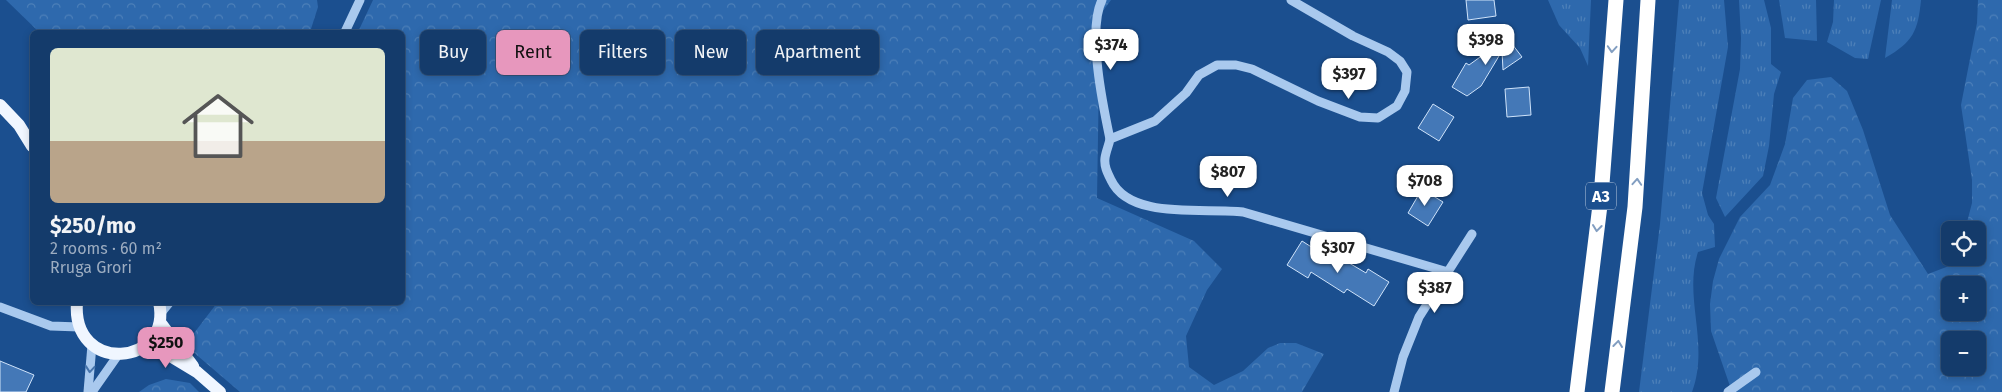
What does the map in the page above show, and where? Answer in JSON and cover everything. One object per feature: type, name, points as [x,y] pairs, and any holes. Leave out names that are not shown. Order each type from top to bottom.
[{"type":"highway","name":"A3","points":[[1577,392],[1601,197],[1616,0]]},
{"type":"highway","name":"A3","points":[[1612,392],[1635,207],[1648,0]]},
{"type":"main road","points":[[0,105],[19,125],[30,143]]},
{"type":"main road","points":[[77,305],[79,327],[92,345],[104,352],[118,355],[134,352],[149,343],[160,313]]},
{"type":"main road","points":[[160,313],[197,372]]},
{"type":"main road","points":[[149,343],[197,372],[220,392]]},
{"type":"street","points":[[346,30],[360,0]]},
{"type":"street","points":[[1102,0],[1098,9],[1096,36],[1104,110],[1110,139],[1105,156],[1105,167],[1113,184],[1127,197],[1159,209],[1182,212],[1220,209],[1243,212],[1448,272]]},
{"type":"street","points":[[1110,139],[1156,121],[1186,92],[1199,75],[1217,65],[1236,65],[1252,69],[1318,101],[1360,117],[1378,118],[1397,106],[1405,92],[1407,72],[1400,61],[1388,52],[1353,36],[1291,0]]},
{"type":"street","points":[[1394,392],[1403,357],[1419,317],[1472,234]]},
{"type":"street","points":[[0,307],[51,326],[79,327]]},
{"type":"street","points":[[88,392],[92,345]]},
{"type":"street","points":[[92,392],[118,355]]},
{"type":"street","points":[[1728,392],[1756,372]]},
{"type":"green space","points":[[6,0],[317,0],[318,7],[311,30],[37,30]]},
{"type":"green space","points":[[373,0],[1111,0],[1100,15],[1097,198],[1194,241],[1222,269],[1207,290],[1186,336],[1189,367],[1214,385],[1243,371],[1268,348],[1280,343],[1296,343],[1324,354],[1302,392],[240,392],[185,345],[215,305],[405,305],[405,30],[359,30]]},
{"type":"green space","points":[[1548,0],[1591,0],[1588,66],[1580,48],[1559,25]]},
{"type":"green space","points":[[1679,0],[1724,0],[1728,47],[1702,193],[1708,215],[1714,224],[1715,247],[1698,252],[1694,269],[1693,286],[1698,356],[1697,374],[1692,392],[1639,392],[1660,224]]},
{"type":"green space","points":[[1739,0],[1764,0],[1771,28],[1771,64],[1781,72],[1774,94],[1769,146],[1763,176],[1725,217],[1716,198],[1740,69]]},
{"type":"green space","points":[[1779,0],[1816,0],[1817,41],[1785,38]]},
{"type":"green space","points":[[1834,0],[1881,0],[1868,59],[1855,58],[1827,42],[1833,22]]},
{"type":"green space","points":[[1892,0],[1921,0],[1916,28],[1912,35],[1902,47],[1885,58]]},
{"type":"green space","points":[[1978,0],[2002,0],[2002,392],[1732,392],[1711,331],[1710,304],[1713,281],[1719,259],[1740,217],[1770,185],[1785,144],[1793,98],[1807,80],[1831,77],[1847,91],[1863,130],[1890,215],[1928,274],[1949,266],[1986,266],[1986,221],[1967,221],[1972,203],[1972,180],[1961,105],[1977,23]]},
{"type":"green space","points":[[166,379],[190,383],[199,392],[139,392],[149,385]]},
{"type":"building","points":[[1466,0],[1494,0],[1496,16],[1468,20]]},
{"type":"building","points":[[1500,27],[1508,37],[1513,33],[1509,40],[1522,57],[1503,70],[1502,51],[1481,86],[1467,96],[1452,87],[1466,63],[1469,65],[1501,42]]},
{"type":"building","points":[[1529,87],[1531,115],[1507,117],[1505,89]]},
{"type":"building","points":[[1433,104],[1454,117],[1439,141],[1418,128]]},
{"type":"building","points":[[1422,189],[1443,202],[1428,226],[1408,213]]},
{"type":"building","points":[[1302,241],[1335,262],[1339,257],[1366,273],[1368,269],[1389,282],[1374,306],[1347,289],[1344,293],[1311,272],[1308,278],[1287,265]]},
{"type":"building","points":[[0,361],[34,375],[26,392],[0,392]]}]
